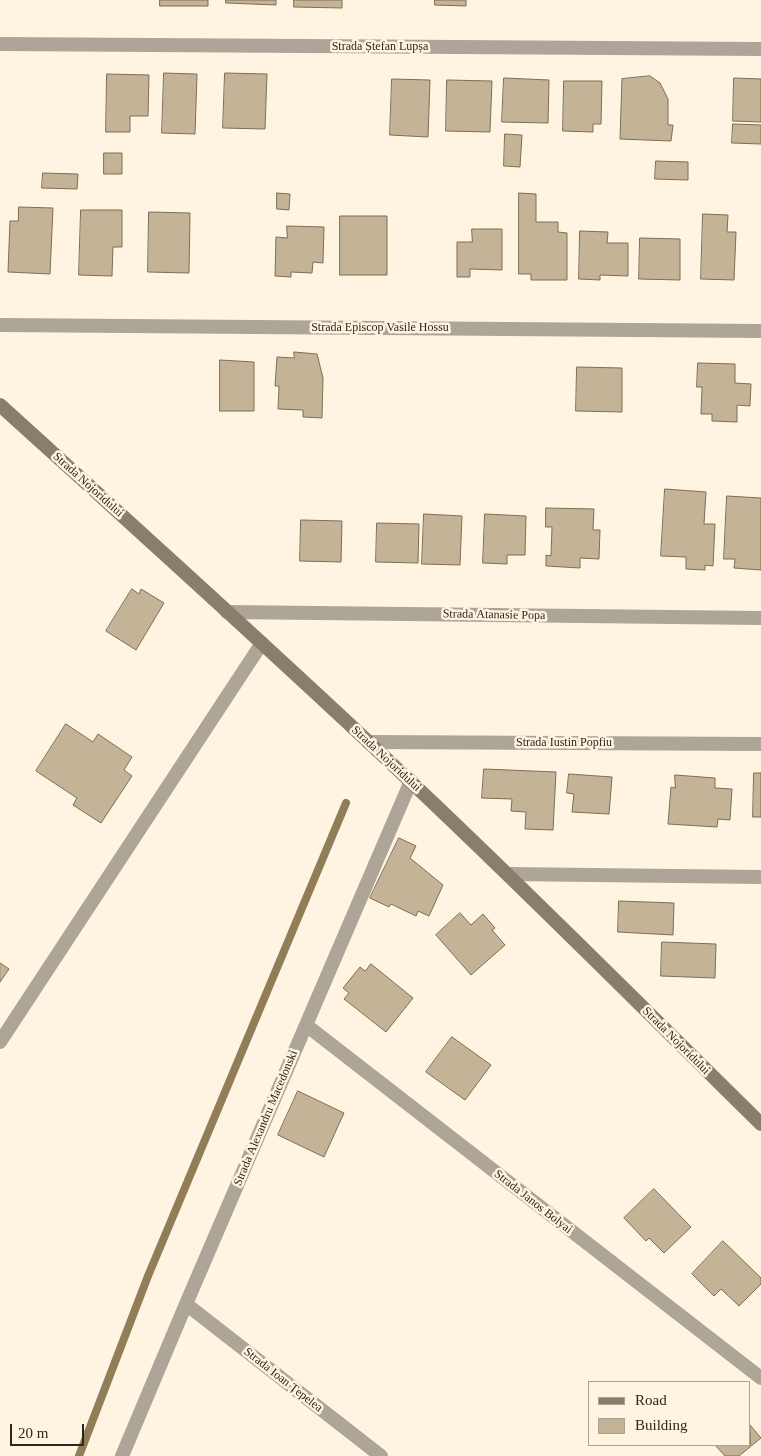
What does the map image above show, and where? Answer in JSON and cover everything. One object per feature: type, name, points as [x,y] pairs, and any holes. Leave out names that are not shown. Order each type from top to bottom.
[{"type":"main road","name":"Strada Nojoridului","points":[[0,405],[411,781],[761,1124]]},
{"type":"street","name":"Strada Ștefan Lupșa","points":[[0,44],[761,50]]},
{"type":"street","name":"Strada Episcop Vasile Hossu","points":[[0,325],[761,331]]},
{"type":"street","name":"Strada Atanasie Popa","points":[[227,612],[761,618]]},
{"type":"street","points":[[0,1042],[262,643]]},
{"type":"street","name":"Strada Iustin Popfiu","points":[[368,742],[761,744]]},
{"type":"street","name":"Strada Alexandru Macedonski","points":[[122,1456],[411,781]]},
{"type":"street","points":[[508,874],[761,877]]},
{"type":"street","name":"Strada Janos Bolyai","points":[[306,1025],[761,1378]]},
{"type":"street","name":"Strada Ioan Țepelea","points":[[186,1304],[381,1456]]},
{"type":"building","points":[[160,0],[208,0],[208,6],[160,6]]},
{"type":"building","points":[[226,0],[276,0],[276,5],[226,3]]},
{"type":"building","points":[[294,0],[342,0],[342,8],[294,7]]},
{"type":"building","points":[[435,0],[466,0],[466,6],[435,5]]},
{"type":"building","points":[[164,73],[197,74],[195,134],[162,133]]},
{"type":"building","points":[[225,73],[267,74],[265,129],[223,128]]},
{"type":"building","points":[[107,74],[149,75],[148,116],[130,116],[130,132],[106,132]]},
{"type":"building","points":[[650,76],[660,83],[668,99],[668,125],[673,125],[671,141],[620,139],[622,79]]},
{"type":"building","points":[[504,78],[549,80],[548,123],[502,122]]},
{"type":"building","points":[[734,78],[761,79],[761,122],[733,121]]},
{"type":"building","points":[[392,79],[430,80],[428,137],[390,135]]},
{"type":"building","points":[[447,80],[492,81],[490,132],[446,131]]},
{"type":"building","points":[[564,81],[602,81],[601,124],[593,124],[593,132],[563,131]]},
{"type":"building","points":[[733,124],[761,125],[761,144],[732,143]]},
{"type":"building","points":[[505,134],[522,135],[520,167],[504,166]]},
{"type":"building","points":[[104,153],[122,153],[122,174],[104,174]]},
{"type":"building","points":[[656,161],[688,162],[688,180],[655,179]]},
{"type":"building","points":[[43,173],[78,174],[77,189],[42,188]]},
{"type":"building","points":[[277,193],[290,194],[289,210],[277,209]]},
{"type":"building","points":[[519,193],[536,194],[536,222],[558,222],[558,232],[567,233],[567,280],[531,280],[531,274],[519,274]]},
{"type":"building","points":[[19,207],[53,208],[50,274],[8,272],[10,221],[18,221]]},
{"type":"building","points":[[81,210],[122,210],[122,247],[113,247],[112,276],[79,275]]},
{"type":"building","points":[[149,212],[190,213],[189,273],[148,272]]},
{"type":"building","points":[[703,214],[728,215],[727,232],[736,232],[734,280],[701,279]]},
{"type":"building","points":[[340,216],[387,216],[387,275],[340,275]]},
{"type":"building","points":[[287,226],[324,227],[323,263],[313,262],[312,273],[291,272],[291,277],[275,276],[276,237],[287,238]]},
{"type":"building","points":[[472,229],[502,229],[502,270],[470,269],[470,277],[457,277],[457,242],[472,242]]},
{"type":"building","points":[[580,231],[608,232],[607,243],[628,243],[628,276],[600,275],[600,280],[579,279]]},
{"type":"building","points":[[640,238],[680,239],[680,280],[639,279]]},
{"type":"building","points":[[294,352],[317,354],[323,378],[322,418],[303,417],[303,410],[278,409],[279,386],[275,386],[277,357],[294,358]]},
{"type":"building","points":[[220,360],[254,362],[254,411],[220,411]]},
{"type":"building","points":[[698,363],[735,364],[735,383],[751,384],[750,406],[737,405],[737,422],[712,421],[712,414],[701,414],[702,387],[697,387]]},
{"type":"building","points":[[577,367],[622,368],[622,412],[576,411]]},
{"type":"building","points":[[665,489],[706,492],[704,524],[715,524],[713,566],[705,565],[705,570],[686,569],[686,557],[661,556]]},
{"type":"building","points":[[727,496],[761,498],[761,570],[734,568],[735,559],[724,559]]},
{"type":"building","points":[[546,508],[594,509],[593,530],[600,530],[599,559],[580,558],[580,568],[546,566],[546,555],[551,556],[552,527],[546,527]]},
{"type":"building","points":[[424,514],[462,516],[460,565],[422,564]]},
{"type":"building","points":[[485,514],[526,516],[525,555],[507,555],[507,564],[483,563]]},
{"type":"building","points":[[301,520],[342,521],[341,562],[300,561]]},
{"type":"building","points":[[377,523],[419,524],[418,563],[376,562]]},
{"type":"building","points":[[132,589],[139,594],[141,589],[164,603],[136,650],[106,631]]},
{"type":"building","points":[[66,724],[93,742],[98,734],[132,757],[124,770],[132,776],[101,823],[73,805],[77,798],[36,771]]},
{"type":"building","points":[[484,769],[556,772],[553,830],[525,829],[526,812],[511,811],[512,799],[482,798]]},
{"type":"building","points":[[754,773],[761,773],[761,817],[753,817]]},
{"type":"building","points":[[569,774],[612,777],[609,814],[572,812],[574,794],[567,793]]},
{"type":"building","points":[[675,775],[715,778],[715,788],[732,789],[730,820],[718,819],[717,827],[668,824],[671,787],[675,788]]},
{"type":"building","points":[[399,838],[416,846],[410,858],[443,885],[429,916],[418,911],[416,916],[391,904],[389,907],[370,898]]},
{"type":"building","points":[[619,901],[674,903],[673,935],[618,932]]},
{"type":"building","points":[[460,913],[471,925],[483,914],[495,928],[492,930],[505,945],[471,975],[436,935]]},
{"type":"building","points":[[662,942],[716,944],[715,978],[661,976]]},
{"type":"building","points":[[0,963],[9,969],[0,982]]},
{"type":"building","points":[[371,964],[413,998],[386,1032],[344,999],[349,993],[343,988],[360,967],[365,971]]},
{"type":"building","points":[[452,1037],[491,1065],[465,1100],[426,1072]]},
{"type":"building","points":[[298,1091],[344,1113],[324,1157],[278,1135]]},
{"type":"building","points":[[654,1189],[691,1227],[664,1253],[649,1238],[646,1241],[624,1218]]},
{"type":"building","points":[[723,1241],[761,1278],[761,1284],[739,1306],[721,1289],[714,1296],[692,1274]]},
{"type":"building","points":[[751,1426],[761,1438],[739,1456],[725,1456],[716,1446],[751,1446]]},
{"type":"waterway","points":[[79,1456],[148,1276],[346,803]]}]
